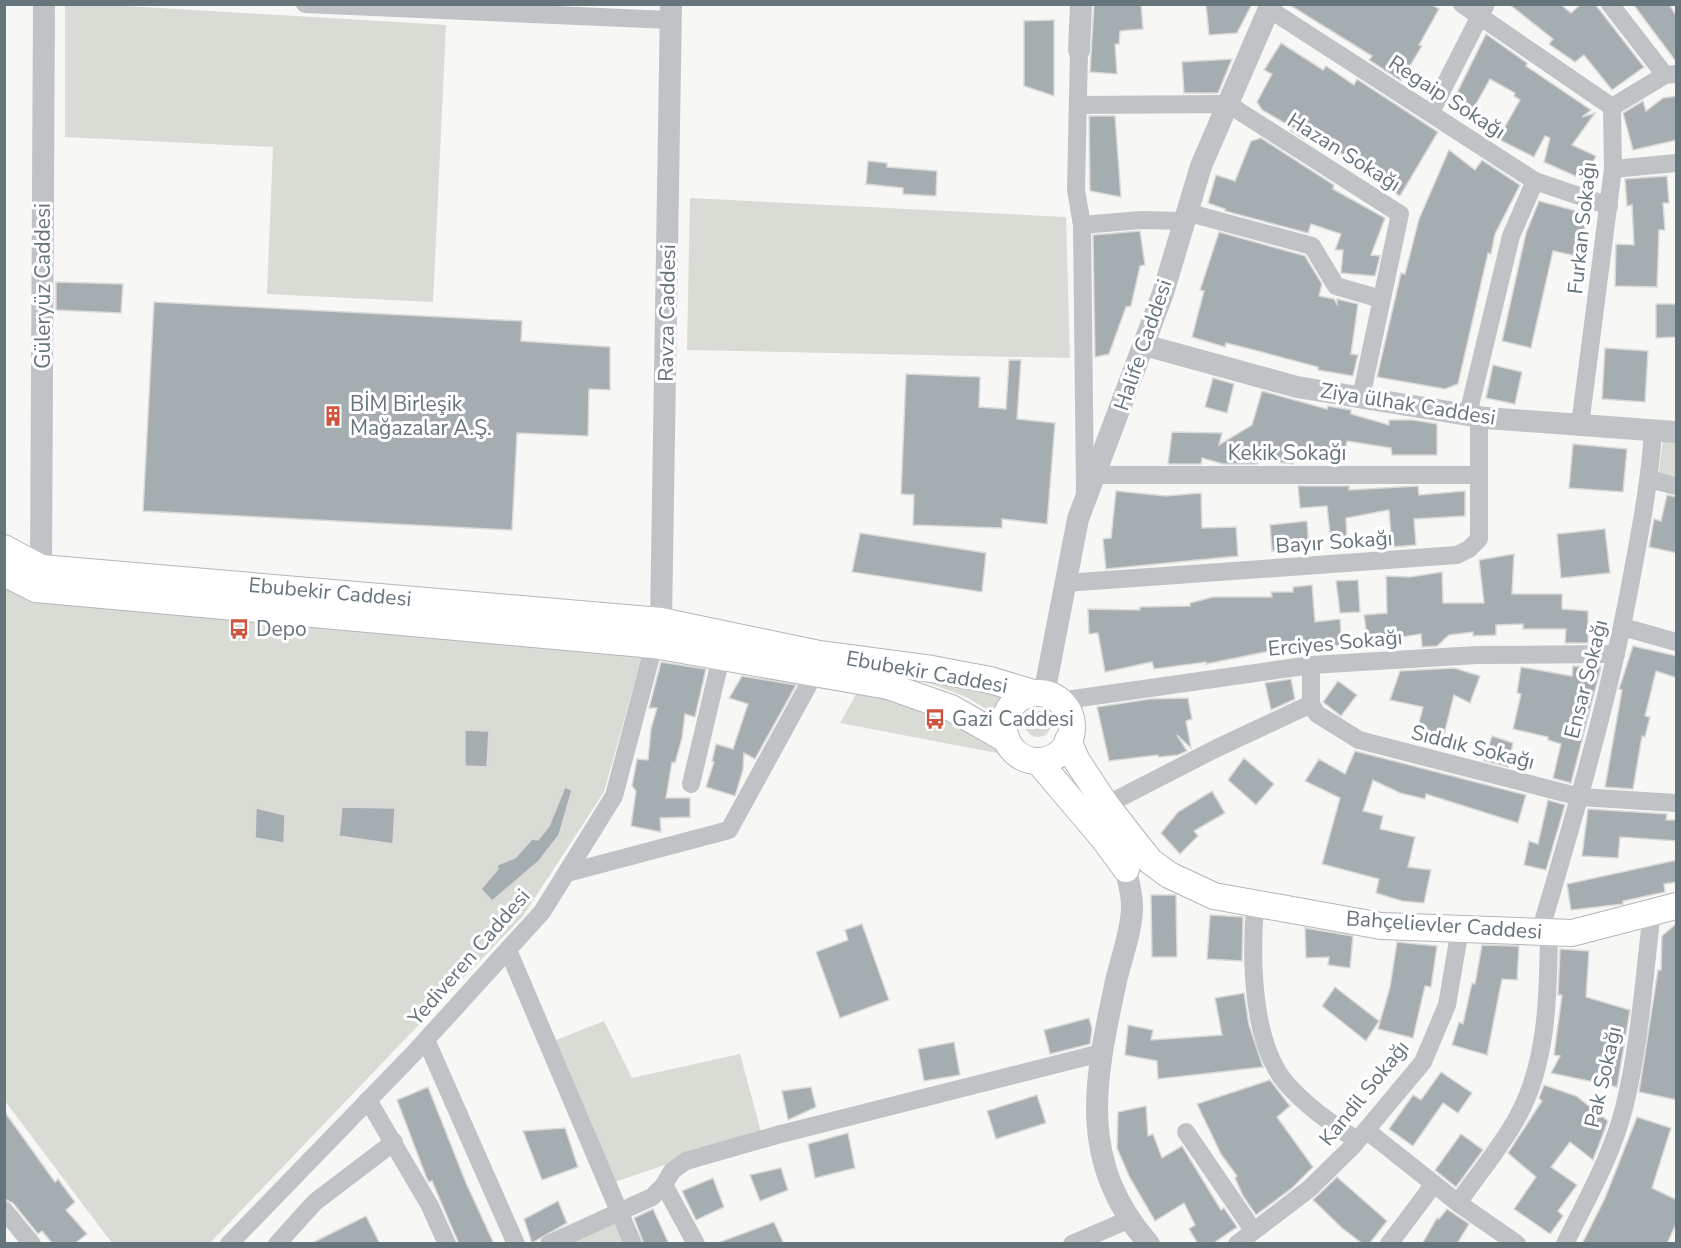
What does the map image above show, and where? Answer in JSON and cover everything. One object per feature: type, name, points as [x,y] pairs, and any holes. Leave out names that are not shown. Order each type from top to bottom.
[{"type":"main road","name":"Ebubekir Caddesi","points":[[4,548],[39,578],[661,621],[919,695],[979,722],[1007,740]]},
{"type":"main road","name":"Ebubekir Caddesi","points":[[4,573],[654,645],[721,657],[932,669],[992,680],[1046,696]]},
{"type":"main road","points":[[654,645],[661,621]]},
{"type":"main road","points":[[1038,761],[1059,753],[1068,740],[1071,723],[1069,713],[1046,696],[1014,703],[1008,711],[1005,722],[1007,740],[1016,753],[1038,761],[1104,839],[1126,869]]},
{"type":"main road","name":"Bahçelievler Caddesi","points":[[1068,740],[1077,761],[1106,806],[1131,841],[1149,861],[1169,875],[1214,896],[1381,926],[1572,933],[1677,906]]},
{"type":"main road","points":[[1106,806],[1126,869]]},
{"type":"street","name":"Güleryüz Caddesi","points":[[39,578],[44,4]]},
{"type":"street","points":[[305,4],[671,13]]},
{"type":"street","points":[[1081,4],[1076,190],[1082,225],[1085,500]]},
{"type":"street","points":[[1462,4],[1484,10],[1612,107],[1671,74],[1610,4]]},
{"type":"street","name":"Halife Caddesi","points":[[1046,696],[1074,533],[1163,293],[1201,166],[1270,7]]},
{"type":"street","name":"Regaip Sokağı","points":[[1270,7],[1535,181],[1609,206]]},
{"type":"street","points":[[1431,112],[1484,10]]},
{"type":"street","name":"Ravza Caddesi","points":[[661,621],[671,13]]},
{"type":"street","points":[[1078,105],[1228,104]]},
{"type":"street","name":"Hazan Sokağı","points":[[1228,104],[1400,214],[1361,397]]},
{"type":"street","name":"Furkan Sokağı","points":[[1580,426],[1613,168],[1612,107]]},
{"type":"street","points":[[1613,168],[1677,163]]},
{"type":"street","name":"Bayır Sokağı","points":[[1065,583],[1457,555],[1469,549],[1479,539],[1479,475],[1474,415],[1511,236],[1535,181]]},
{"type":"street","points":[[1082,225],[1184,217],[1312,246],[1336,286],[1381,299]]},
{"type":"street","name":"Ziya ülhak Caddesi","points":[[1144,345],[1297,387],[1474,415],[1580,426],[1677,432]]},
{"type":"street","name":"Ensar Sokağı","points":[[1458,1203],[1518,1116],[1539,1060],[1548,985],[1545,932],[1623,627],[1650,479],[1653,431]]},
{"type":"street","name":"Kekik Sokağı","points":[[1095,475],[1479,475]]},
{"type":"street","points":[[1650,479],[1677,486]]},
{"type":"street","points":[[1623,627],[1677,642]]},
{"type":"street","name":"Yediveren Caddesi","points":[[228,1244],[426,1040],[542,912],[614,796],[654,645]]},
{"type":"street","name":"Erciyes Sokağı","points":[[1046,696],[1311,665],[1489,655],[1616,654]]},
{"type":"street","points":[[691,784],[721,657]]},
{"type":"street","name":"Ebubekir Caddesi","points":[[567,873],[729,830],[817,664]]},
{"type":"street","points":[[1106,806],[1215,749],[1311,704],[1311,665]]},
{"type":"street","name":"Sıddık Sokağı","points":[[1311,704],[1317,714],[1336,729],[1374,746],[1580,797],[1677,803]]},
{"type":"street","points":[[1126,869],[1132,906],[1101,1053],[1095,1123],[1107,1172],[1123,1210],[1149,1244]]},
{"type":"street","points":[[1255,905],[1253,932],[1257,1001],[1267,1048],[1285,1082],[1323,1119],[1362,1135],[1517,1244]]},
{"type":"street","name":"Pak Sokağı","points":[[1565,1244],[1599,1174],[1623,1110],[1640,1015],[1652,912]]},
{"type":"street","name":"Kandil Sokağı","points":[[1237,1244],[1309,1189],[1362,1135],[1423,1062],[1447,1005],[1460,929]]},
{"type":"street","points":[[508,950],[633,1244]]},
{"type":"street","points":[[426,1040],[516,1244]]},
{"type":"street","points":[[549,1244],[652,1197],[664,1185],[672,1172],[686,1161],[777,1135],[1101,1053]]},
{"type":"street","points":[[368,1100],[430,1206],[447,1244]]},
{"type":"street","points":[[1186,1132],[1253,1230]]},
{"type":"street","points":[[277,1244],[315,1202],[394,1142]]},
{"type":"street","points":[[1389,1244],[1434,1184]]},
{"type":"street","points":[[664,1185],[696,1244]]},
{"type":"street","points":[[4,1210],[32,1244]]},
{"type":"street","points":[[1072,1244],[1130,1219]]},
{"type":"shaded area","points":[[65,5],[109,5],[446,25],[433,302],[267,294],[273,147],[65,137]]},
{"type":"shaded area","points":[[690,198],[1066,217],[1070,358],[687,350]]},
{"type":"shaded area","points":[[1663,438],[1676,439],[1676,476],[1659,472]]},
{"type":"shaded area","points":[[5,587],[642,656],[604,792],[523,916],[210,1243],[112,1243],[5,1101]]},
{"type":"shaded area","points":[[911,676],[1014,692],[1000,717],[966,697]]},
{"type":"shaded area","points":[[859,689],[952,724],[1002,754],[840,723]]},
{"type":"shaded area","points":[[1038,711],[1048,714],[1051,724],[1048,734],[1038,737],[1028,734],[1025,724],[1028,714]]},
{"type":"shaded area","points":[[604,1021],[632,1078],[740,1054],[761,1132],[615,1182],[556,1040]]},
{"type":"shaded area","points":[[619,1220],[628,1244],[563,1244]]},
{"type":"building","points":[[1094,4],[1141,4],[1143,29],[1120,31],[1119,44],[1115,44],[1117,74],[1090,72]]},
{"type":"building","points":[[1206,4],[1252,4],[1237,33],[1209,35]]},
{"type":"building","points":[[1288,4],[1431,4],[1439,9],[1419,45],[1422,46],[1401,81],[1369,60],[1372,56]]},
{"type":"building","points":[[1509,4],[1560,4],[1571,13],[1581,4],[1595,4],[1644,67],[1612,90],[1584,55],[1575,62],[1549,44],[1553,39]]},
{"type":"building","points":[[1633,4],[1669,4],[1677,17],[1677,63]]},
{"type":"building","points":[[1054,20],[1054,96],[1024,86],[1024,21]]},
{"type":"building","points":[[1486,34],[1527,63],[1526,66],[1591,110],[1582,117],[1595,113],[1572,145],[1596,156],[1584,180],[1544,162],[1550,138],[1545,136],[1534,157],[1498,139],[1520,100],[1514,96],[1515,93],[1490,79],[1471,113],[1452,103]]},
{"type":"building","points":[[1281,43],[1323,70],[1326,66],[1354,85],[1357,79],[1438,132],[1400,196],[1356,170],[1359,164],[1307,133],[1304,139],[1291,131],[1297,130],[1262,110],[1257,102],[1272,74],[1264,70]]},
{"type":"building","points":[[1232,59],[1218,93],[1184,93],[1182,62]]},
{"type":"building","points":[[1677,96],[1677,140],[1633,150],[1623,113],[1643,101],[1646,111],[1663,98]]},
{"type":"building","points":[[1089,116],[1115,116],[1121,197],[1090,191]]},
{"type":"building","points":[[1261,138],[1334,185],[1333,189],[1385,218],[1371,255],[1380,256],[1375,276],[1341,273],[1343,250],[1335,250],[1341,234],[1311,224],[1308,233],[1225,211],[1225,209],[1208,203],[1216,175],[1235,181],[1251,141]]},
{"type":"building","points":[[1449,150],[1475,170],[1482,160],[1520,185],[1495,234],[1491,254],[1488,253],[1458,384],[1445,389],[1377,377],[1401,273],[1405,274],[1419,219]]},
{"type":"building","points":[[868,161],[887,163],[887,167],[937,171],[936,196],[903,194],[903,188],[866,184]]},
{"type":"building","points":[[1667,176],[1669,203],[1663,203],[1665,230],[1659,230],[1657,287],[1615,286],[1616,244],[1634,245],[1632,205],[1627,206],[1625,179]]},
{"type":"building","points":[[1539,201],[1588,214],[1577,256],[1553,251],[1531,348],[1502,341],[1526,233]]},
{"type":"building","points":[[1140,231],[1145,265],[1140,266],[1131,306],[1126,307],[1109,354],[1095,357],[1093,235]]},
{"type":"building","points":[[1219,232],[1305,256],[1322,284],[1319,296],[1334,299],[1337,304],[1337,299],[1358,304],[1351,354],[1358,355],[1353,376],[1318,370],[1318,367],[1250,349],[1226,343],[1225,347],[1192,337],[1204,291],[1200,290]]},
{"type":"building","points":[[56,282],[123,284],[121,313],[56,310]]},
{"type":"building","name":"BİM Birleşik Mağazalar A.Ş.","points":[[154,302],[522,321],[521,341],[610,347],[610,390],[589,389],[588,436],[517,433],[512,530],[143,511]]},
{"type":"building","points":[[1656,304],[1677,304],[1677,337],[1656,338]]},
{"type":"building","points":[[1605,348],[1648,351],[1645,402],[1602,399]]},
{"type":"building","points":[[1009,360],[1021,360],[1017,419],[1055,423],[1047,524],[1002,519],[1002,528],[913,525],[914,495],[901,494],[906,374],[980,377],[979,407],[1006,409]]},
{"type":"building","points":[[1493,365],[1522,372],[1515,404],[1486,398]]},
{"type":"building","points":[[1213,378],[1234,384],[1227,413],[1205,407]]},
{"type":"building","points":[[1262,391],[1327,409],[1328,406],[1351,410],[1351,414],[1389,425],[1389,420],[1413,420],[1437,424],[1437,455],[1392,455],[1391,448],[1347,441],[1345,451],[1297,454],[1293,464],[1258,460],[1257,464],[1223,464],[1202,458],[1201,464],[1168,464],[1172,432],[1222,433],[1219,445],[1252,425]]},
{"type":"building","points":[[1573,444],[1627,449],[1623,492],[1569,488]]},
{"type":"building","points":[[1298,486],[1349,486],[1349,490],[1418,486],[1419,495],[1465,491],[1465,516],[1414,519],[1416,545],[1392,547],[1389,510],[1346,518],[1347,541],[1331,543],[1327,506],[1300,508]]},
{"type":"building","points":[[1116,491],[1166,496],[1201,493],[1202,528],[1236,527],[1238,556],[1106,569],[1103,539],[1111,538]]},
{"type":"building","points":[[1667,495],[1677,497],[1677,553],[1649,547],[1654,519],[1661,521]]},
{"type":"building","points":[[1307,521],[1309,549],[1272,551],[1270,525]]},
{"type":"building","points":[[1605,529],[1610,573],[1561,578],[1557,534]]},
{"type":"building","points":[[860,533],[986,553],[982,592],[852,572]]},
{"type":"building","points":[[1514,554],[1512,594],[1562,594],[1562,609],[1588,611],[1588,643],[1565,643],[1566,629],[1523,629],[1523,624],[1496,625],[1496,635],[1473,636],[1473,632],[1449,635],[1437,646],[1422,647],[1421,634],[1368,642],[1364,615],[1387,613],[1386,576],[1410,577],[1442,572],[1443,603],[1484,603],[1479,560]]},
{"type":"building","points":[[1358,580],[1360,612],[1340,613],[1336,581]]},
{"type":"building","points":[[1312,585],[1315,622],[1340,619],[1342,645],[1314,650],[1280,649],[1206,664],[1206,662],[1154,669],[1152,662],[1105,672],[1098,633],[1089,634],[1088,609],[1140,610],[1140,607],[1190,606],[1190,603],[1213,597],[1272,597],[1271,592],[1293,592],[1293,587]]},
{"type":"building","points":[[1633,646],[1677,656],[1677,678],[1656,671],[1645,716],[1650,717],[1645,737],[1642,736],[1633,789],[1605,787],[1622,690],[1619,689]]},
{"type":"building","points":[[661,662],[706,669],[695,717],[685,714],[682,738],[675,763],[672,762],[666,798],[690,798],[690,817],[660,818],[661,832],[631,826],[636,791],[632,786],[637,759],[648,760],[651,729],[657,708],[649,708]]},
{"type":"building","points":[[1573,666],[1601,667],[1571,783],[1553,778],[1561,744],[1548,740],[1548,737],[1513,729],[1521,694],[1517,693],[1521,667],[1572,676]]},
{"type":"building","points":[[1454,668],[1480,676],[1470,703],[1454,695],[1441,746],[1415,739],[1423,707],[1390,700],[1400,671]]},
{"type":"building","points":[[742,676],[796,685],[755,759],[744,753],[743,770],[735,796],[706,787],[714,762],[712,761],[716,744],[733,749],[748,704],[729,698]]},
{"type":"building","points":[[1291,679],[1295,699],[1271,710],[1265,683]]},
{"type":"building","points":[[1338,681],[1357,695],[1341,716],[1323,702]]},
{"type":"building","points":[[1188,698],[1192,719],[1186,721],[1191,748],[1177,735],[1187,751],[1178,755],[1109,761],[1097,707],[1150,699]]},
{"type":"building","points":[[465,730],[489,731],[487,767],[465,766]]},
{"type":"building","points":[[1492,736],[1513,743],[1508,767],[1484,761]]},
{"type":"building","points":[[1355,751],[1526,795],[1518,823],[1426,794],[1425,799],[1400,793],[1373,780],[1363,811],[1383,816],[1380,829],[1415,837],[1408,867],[1431,870],[1424,903],[1402,901],[1376,893],[1379,879],[1322,864],[1340,798],[1305,781],[1319,759],[1345,774]]},
{"type":"building","points":[[1244,758],[1274,784],[1256,805],[1228,780]]},
{"type":"building","points":[[565,787],[572,790],[559,835],[539,861],[492,901],[481,889],[498,869],[497,865],[515,858],[532,839],[538,840],[549,826]]},
{"type":"building","points":[[1212,791],[1225,813],[1194,831],[1198,836],[1180,854],[1161,833],[1178,812]]},
{"type":"building","points":[[1548,800],[1565,805],[1546,870],[1524,865],[1529,841],[1538,844]]},
{"type":"building","points":[[342,807],[395,808],[393,844],[339,836]]},
{"type":"building","points":[[256,808],[285,815],[284,843],[255,838]]},
{"type":"building","points":[[1588,809],[1667,814],[1666,820],[1677,820],[1677,841],[1620,837],[1618,858],[1582,856]]},
{"type":"building","points":[[1677,860],[1677,882],[1664,884],[1665,892],[1623,901],[1623,904],[1571,910],[1567,884]]},
{"type":"building","points":[[1151,895],[1176,895],[1177,957],[1152,957]]},
{"type":"building","points":[[1210,915],[1243,917],[1242,961],[1207,959]]},
{"type":"building","points":[[1677,923],[1677,1100],[1639,1092],[1658,970],[1661,970],[1662,936]]},
{"type":"building","points":[[862,924],[889,1000],[840,1018],[816,952],[848,940],[845,930]]},
{"type":"building","points":[[1305,928],[1353,936],[1350,968],[1328,965],[1329,957],[1306,958]]},
{"type":"building","points":[[1397,942],[1437,946],[1431,987],[1425,986],[1413,1038],[1378,1029],[1390,987]]},
{"type":"building","points":[[1482,945],[1519,946],[1517,980],[1502,979],[1487,1055],[1452,1045],[1459,1022],[1463,1024],[1472,983],[1475,984]]},
{"type":"building","points":[[1560,949],[1589,951],[1586,997],[1630,1010],[1617,1087],[1551,1073],[1560,1056],[1554,1055],[1562,995],[1558,995]]},
{"type":"building","points":[[1335,987],[1379,1021],[1366,1041],[1322,1006]]},
{"type":"building","points":[[1244,993],[1249,1025],[1263,1067],[1158,1079],[1157,1061],[1125,1055],[1128,1025],[1153,1030],[1151,1040],[1222,1035],[1215,998]]},
{"type":"building","points":[[1089,1018],[1092,1029],[1090,1044],[1050,1054],[1044,1030]]},
{"type":"building","points":[[954,1042],[960,1075],[924,1081],[918,1049]]},
{"type":"building","points":[[1441,1072],[1472,1093],[1458,1113],[1443,1103],[1413,1146],[1389,1129],[1413,1095],[1421,1100]]},
{"type":"building","points":[[1270,1080],[1290,1106],[1277,1117],[1313,1167],[1292,1188],[1256,1215],[1243,1196],[1235,1178],[1237,1176],[1221,1154],[1197,1104]]},
{"type":"building","points":[[1544,1085],[1576,1096],[1608,1121],[1593,1160],[1570,1142],[1551,1167],[1577,1185],[1558,1211],[1563,1216],[1550,1234],[1514,1209],[1536,1177],[1508,1153],[1542,1101],[1539,1098]]},
{"type":"building","points":[[428,1087],[466,1183],[494,1244],[459,1244],[432,1181],[429,1182],[427,1179],[397,1100]]},
{"type":"building","points":[[811,1087],[816,1107],[788,1120],[782,1091]]},
{"type":"building","points":[[1037,1095],[1046,1123],[996,1139],[987,1111]]},
{"type":"building","points":[[1146,1106],[1148,1136],[1153,1134],[1162,1158],[1182,1146],[1221,1210],[1224,1208],[1237,1227],[1212,1244],[1198,1244],[1189,1229],[1195,1225],[1184,1203],[1155,1221],[1130,1178],[1117,1148],[1118,1112]]},
{"type":"building","points":[[4,1111],[55,1182],[58,1179],[75,1202],[66,1210],[87,1234],[74,1244],[53,1244],[42,1231],[38,1234],[13,1203],[4,1199]]},
{"type":"building","points":[[1637,1117],[1671,1128],[1652,1188],[1677,1200],[1677,1222],[1667,1244],[1582,1244],[1605,1198]]},
{"type":"building","points":[[565,1128],[578,1167],[542,1180],[523,1131]]},
{"type":"building","points":[[848,1133],[855,1168],[815,1178],[808,1144]]},
{"type":"building","points":[[1461,1134],[1483,1150],[1456,1187],[1435,1170]]},
{"type":"building","points":[[781,1168],[788,1190],[760,1201],[750,1175]]},
{"type":"building","points":[[1337,1177],[1387,1221],[1369,1244],[1363,1244],[1342,1228],[1313,1200]]},
{"type":"building","points":[[713,1178],[724,1207],[696,1220],[682,1191]]},
{"type":"building","points":[[558,1201],[567,1223],[532,1243],[524,1219]]},
{"type":"building","points":[[653,1209],[669,1244],[644,1244],[634,1218]]},
{"type":"building","points":[[1447,1209],[1469,1224],[1457,1244],[1422,1244],[1437,1218],[1439,1219]]},
{"type":"building","points":[[366,1216],[380,1244],[310,1244]]},
{"type":"building","points":[[774,1222],[784,1244],[720,1244],[720,1242]]},
{"type":"place","name":"BİM Birleşik Mağazalar A.Ş.","points":[[333,416]]},
{"type":"place","name":"Depo","points":[[239,629]]},
{"type":"place","name":"Gazi Caddesi","points":[[935,719]]}]
